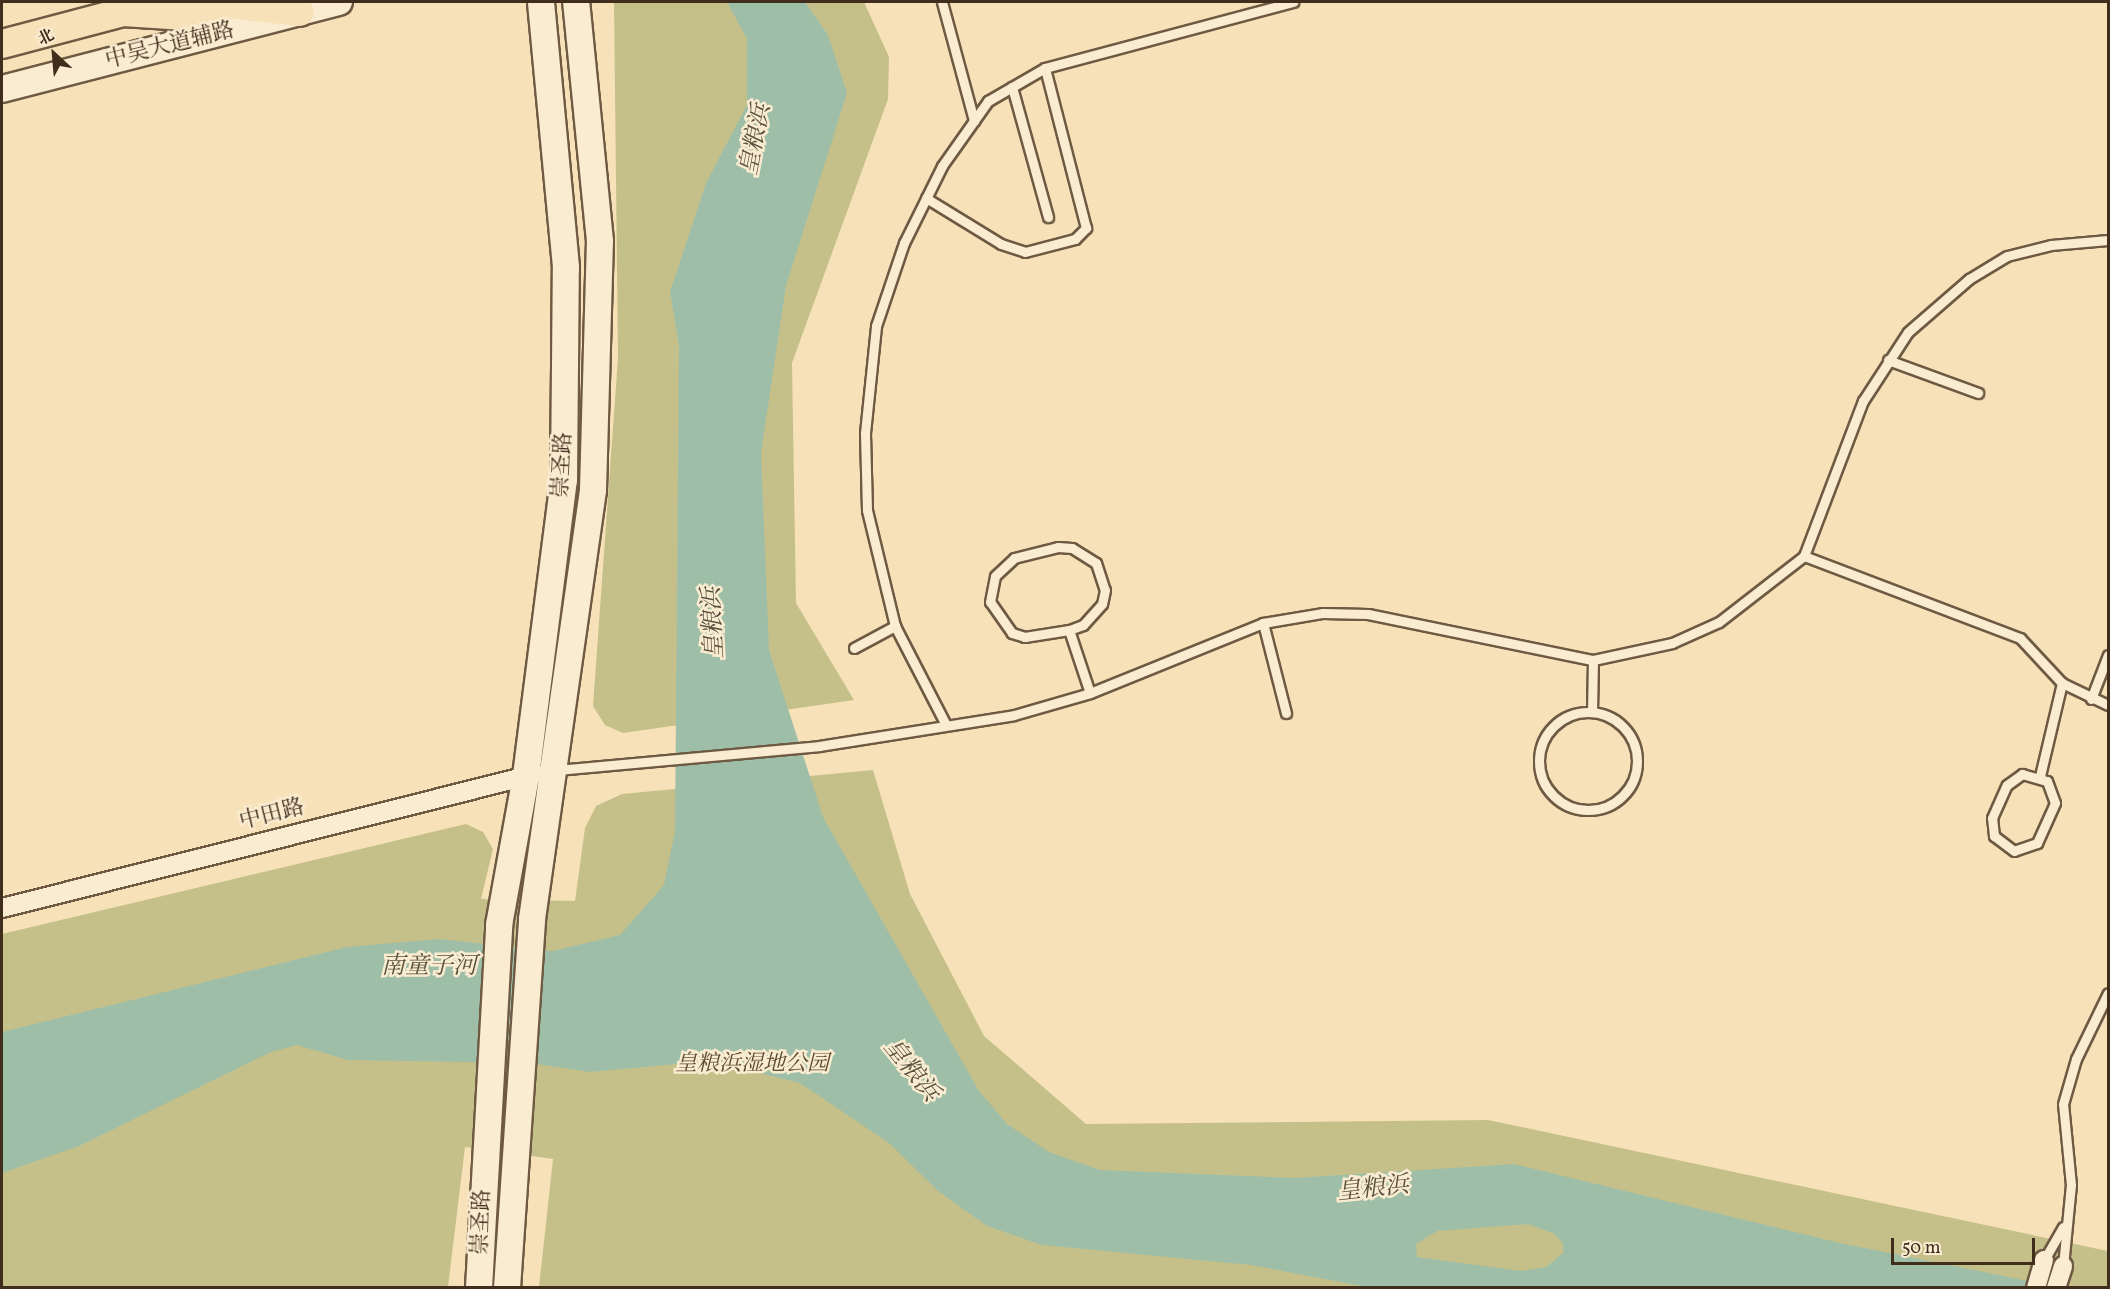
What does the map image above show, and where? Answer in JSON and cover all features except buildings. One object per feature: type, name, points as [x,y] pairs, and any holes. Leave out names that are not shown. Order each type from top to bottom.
[{"type":"main road","points":[[2,44],[161,2]]},
{"type":"main road","name":"中吴大道辅路","points":[[2,88],[339,2]]},
{"type":"main road","name":"崇圣路","points":[[480,1287],[484,1157],[499,925],[526,776],[564,480],[566,267],[541,2]]},
{"type":"main road","name":"崇圣路","points":[[507,1287],[532,919],[593,490],[600,241],[576,2]]},
{"type":"main road","points":[[123,12],[185,16],[227,4],[300,12]]},
{"type":"street","name":"中田路","points":[[2,908],[555,770]]},
{"type":"street","points":[[2036,1287],[2044,1260]]},
{"type":"street","points":[[2056,1287],[2062,1266]]},
{"type":"lane","points":[[942,2],[974,121]]},
{"type":"lane","points":[[945,723],[895,626],[867,510],[865,433],[876,326],[926,198],[988,101],[1045,68],[1278,3],[1293,2]]},
{"type":"lane","points":[[926,198],[1001,244],[1025,252],[1075,239],[1086,228],[1045,68]]},
{"type":"lane","points":[[1012,87],[1048,216]]},
{"type":"lane","points":[[555,770],[623,762],[819,746],[945,723],[1014,715],[1090,693],[1263,623],[1323,613],[1368,614],[1593,660],[1671,644],[1719,622],[1804,556],[1863,401],[1908,332],[1969,279],[2007,256],[2050,245],[2109,240]]},
{"type":"lane","points":[[1888,360],[1978,393]]},
{"type":"lane","points":[[1058,547],[1072,548],[1096,563],[1102,576],[1102,604],[1083,625],[1069,630],[1025,637],[1002,625],[990,602],[1003,566],[1058,547]]},
{"type":"lane","points":[[1804,556],[2020,638],[2062,683],[2091,699],[2109,705]]},
{"type":"lane","points":[[1263,623],[1286,713]]},
{"type":"lane","points":[[854,648],[895,626]]},
{"type":"lane","points":[[1069,630],[1090,693]]},
{"type":"lane","points":[[2091,699],[2109,655]]},
{"type":"lane","points":[[1592,712],[1593,660]]},
{"type":"lane","points":[[2040,776],[2062,683]]},
{"type":"lane","points":[[1592,712],[1607,716],[1631,737],[1637,768],[1623,796],[1610,806],[1579,810],[1550,794],[1542,780],[1540,747],[1560,721],[1592,712]]},
{"type":"lane","points":[[2022,774],[2040,776],[2055,795],[2042,836],[2030,848],[2006,849],[1991,828],[2007,785],[2022,774]]},
{"type":"lane","points":[[2062,1266],[2071,1185],[2063,1104],[2076,1059],[2109,993]]},
{"type":"lane","points":[[2044,1260],[2065,1225]]},
{"type":"green space","points":[[614,2],[864,2],[889,57],[888,99],[792,363],[796,603],[854,700],[623,733],[605,725],[593,706],[618,358]]},
{"type":"green space","name":"皇粮浜湿地公园","points":[[873,770],[910,894],[984,1036],[1086,1124],[1488,1120],[2108,1251],[2108,1287],[539,1287],[553,1159],[465,1147],[448,1287],[2,1287],[2,934],[466,824],[483,832],[493,849],[481,899],[575,901],[585,828],[596,806],[622,794]]},
{"type":"water","points":[[727,2],[805,2],[828,35],[847,93],[786,286],[761,453],[769,650],[823,817],[979,1091],[1007,1124],[1049,1152],[1100,1170],[1295,1178],[1514,1164],[1840,1243],[2058,1287],[1372,1288],[1251,1265],[1042,1245],[987,1226],[938,1191],[889,1143],[800,1083],[709,1061],[590,1072],[530,1063],[348,1060],[297,1045],[271,1052],[79,1146],[2,1173],[2,1032],[347,947],[439,939],[553,951],[620,935],[664,885],[675,831],[679,346],[670,292],[706,183],[747,105],[747,39]],"holes":[[[1528,1224],[1555,1234],[1563,1244],[1563,1253],[1546,1267],[1521,1271],[1417,1257],[1416,1244],[1437,1231]]]},
{"type":"water label","name":"皇粮浜","points":[[757,140]]},
{"type":"water label","name":"皇粮浜","points":[[715,623]]},
{"type":"water label","name":"南童子河","points":[[429,968]]},
{"type":"water label","name":"皇粮浜","points":[[910,1071]]},
{"type":"water label","name":"皇粮浜","points":[[1373,1190]]}]
